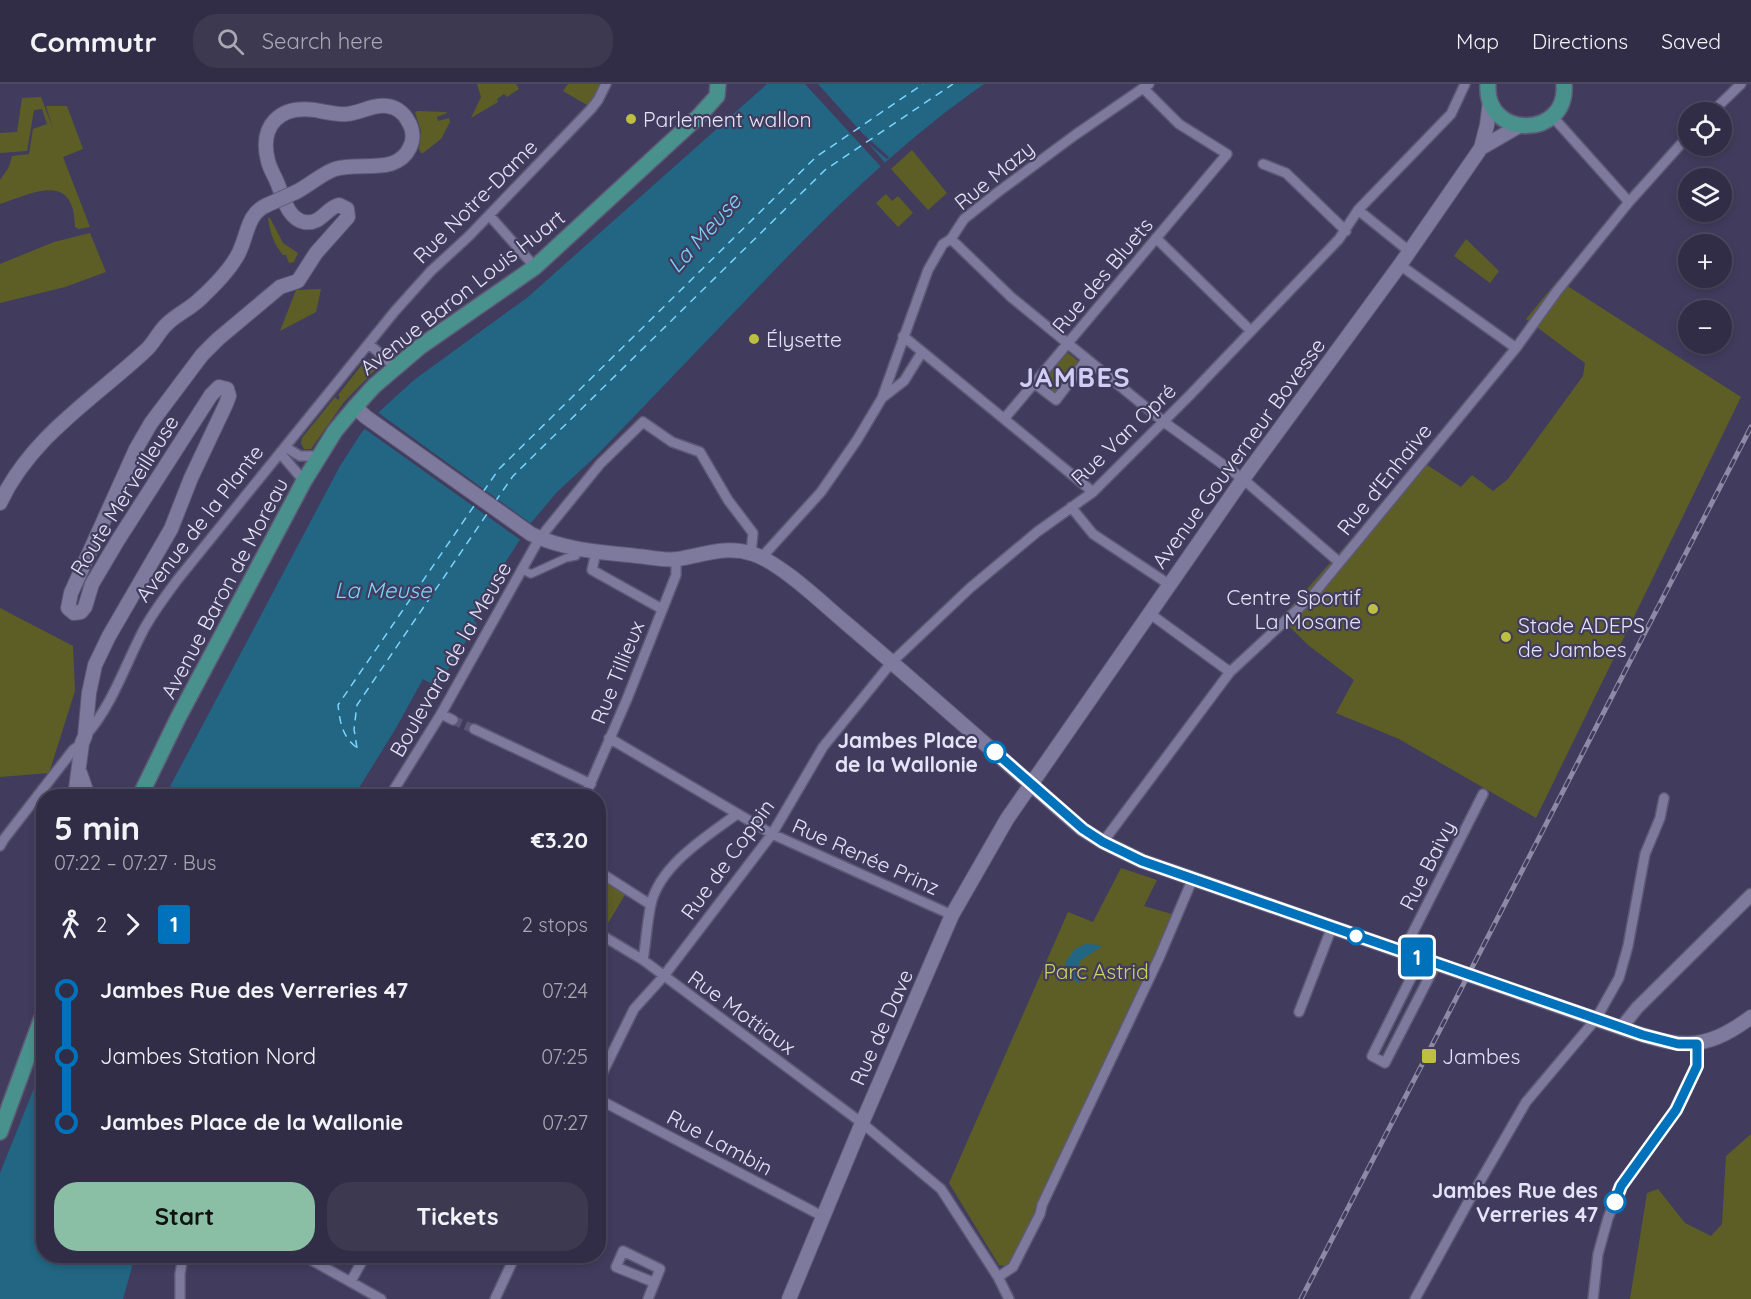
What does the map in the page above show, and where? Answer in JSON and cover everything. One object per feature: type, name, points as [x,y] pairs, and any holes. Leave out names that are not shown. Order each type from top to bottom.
[{"type":"main road","name":"Avenue Baron Louis Huart","points":[[361,412],[396,368],[421,346],[535,267],[707,109],[717,96],[718,84]]},
{"type":"main road","points":[[1488,84],[1490,101],[1501,117],[1519,126],[1536,125],[1552,116],[1559,108],[1565,85]]},
{"type":"main road","name":"Avenue Gouverneur Bovesse","points":[[1032,783],[1243,479],[1400,265],[1481,148],[1490,101]]},
{"type":"main road","name":"Route Merveilleuse","points":[[0,503],[16,472],[40,443],[61,422],[146,351],[165,325],[198,301],[223,275],[238,256],[252,217],[257,210],[267,205],[296,192],[335,170],[350,166],[386,165],[400,160],[412,143],[412,130],[408,120],[400,111],[384,105],[345,114],[308,109],[293,110],[278,116],[271,125],[266,139],[268,160],[292,214],[302,221],[312,222],[334,206],[339,205],[347,209],[348,217],[316,253],[298,281],[280,287],[206,350],[151,423],[136,449],[70,593],[68,605],[70,611],[74,613],[79,613],[84,609],[92,585],[118,540],[213,391],[221,386],[227,389],[229,396],[226,404],[191,478],[171,529],[109,636],[95,665],[83,740]]},
{"type":"main road","name":"Avenue Gouverneur Bovesse","points":[[1481,148],[1519,126]]},
{"type":"main road","points":[[361,412],[535,536],[577,549],[676,560],[727,549],[757,555],[796,581],[1083,829],[1103,842],[1142,861],[1621,1028],[1678,1044],[1697,1044],[1716,1038],[1751,1017]]},
{"type":"main road","name":"Avenue Baron de Moreau","points":[[143,789],[178,718],[304,481],[319,456],[361,412]]},
{"type":"main road","name":"Avenue de la Plante","points":[[76,789],[83,740]]},
{"type":"main road","points":[[79,770],[86,789]]},
{"type":"main road","name":"Rue de Dave","points":[[789,1299],[952,915],[1007,819],[1032,783]]},
{"type":"main road","points":[[0,1132],[36,1034]]},
{"type":"street","name":"Rue Notre-Dame","points":[[336,384],[395,311],[431,271],[489,215],[591,109],[606,84]]},
{"type":"street","name":"Rue Van Opré","points":[[892,662],[970,588],[1037,532],[1093,492],[1164,422],[1346,231],[1358,210],[1451,114],[1465,84]]},
{"type":"street","points":[[1722,102],[1741,84]]},
{"type":"street","name":"Rue des Bluets","points":[[1004,419],[1227,154],[1179,124],[1146,86]]},
{"type":"street","name":"Rue Mazy","points":[[757,555],[821,492],[857,440],[882,398],[928,270],[943,244],[951,239],[964,219],[998,192],[1146,86]]},
{"type":"street","points":[[1552,116],[1629,202]]},
{"type":"street","name":"Rue d'Enhaive","points":[[1103,842],[1230,672],[1312,596],[1516,348],[1557,291],[1629,202],[1678,147]]},
{"type":"street","points":[[1263,164],[1286,173],[1346,231]]},
{"type":"street","points":[[1358,210],[1409,251]]},
{"type":"street","points":[[489,215],[535,267]]},
{"type":"street","points":[[1156,238],[1251,331]]},
{"type":"street","points":[[951,239],[1011,297],[1164,422],[1243,479],[1339,562]]},
{"type":"street","points":[[1400,265],[1516,348]]},
{"type":"street","points":[[903,336],[1093,492]]},
{"type":"street","points":[[369,344],[396,368]]},
{"type":"street","name":"Rue Mazy","points":[[882,398],[904,381],[922,352]]},
{"type":"street","points":[[1034,383],[1056,400],[1087,359]]},
{"type":"street","name":"Avenue de la Plante","points":[[83,740],[99,719],[161,601],[336,384]]},
{"type":"street","name":"Boulevard de la Meuse","points":[[394,789],[441,714],[521,569],[535,536],[600,464],[643,422],[672,442],[700,452],[728,500],[753,533],[757,555]]},
{"type":"street","points":[[283,450],[300,456],[319,456]]},
{"type":"street","points":[[283,450],[304,481]]},
{"type":"street","points":[[1071,507],[1093,534],[1170,585]]},
{"type":"street","points":[[521,569],[531,574],[566,558],[576,556],[577,549]]},
{"type":"street","points":[[596,552],[592,570],[662,609]]},
{"type":"street","name":"Rue Tillieux","points":[[588,789],[676,575],[676,560]]},
{"type":"street","points":[[1149,613],[1230,672]]},
{"type":"street","name":"Rue de Coppin","points":[[606,1066],[634,1009],[663,976],[772,834],[823,747],[892,662]]},
{"type":"street","points":[[441,714],[453,720]]},
{"type":"street","points":[[474,729],[591,784]]},
{"type":"street","name":"Rue Renée Prinz","points":[[609,738],[772,834],[952,915]]},
{"type":"street","points":[[42,789],[83,740]]},
{"type":"street","name":"Rue Baivy","points":[[1403,952],[1483,794]]},
{"type":"street","points":[[0,846],[36,796]]},
{"type":"street","points":[[1416,1299],[1526,1102],[1596,1019],[1619,978],[1645,854],[1660,818],[1664,798]]},
{"type":"street","points":[[643,960],[651,905],[655,893],[680,859],[737,814]]},
{"type":"street","points":[[606,876],[651,905]]},
{"type":"street","points":[[998,1277],[1013,1267],[1041,1214],[1042,1205],[1155,966],[1193,878]]},
{"type":"street","points":[[1621,1028],[1637,1008],[1751,895]]},
{"type":"street","points":[[1299,1012],[1332,927]]},
{"type":"street","name":"Rue Mottiaux","points":[[606,938],[643,960],[862,1123],[941,1189],[998,1277],[1009,1299]]},
{"type":"street","points":[[1421,958],[1371,1056],[1385,1063],[1436,964]]},
{"type":"street","points":[[1593,1299],[1598,1254],[1612,1208],[1621,1186],[1676,1110],[1697,1066],[1697,1044]]},
{"type":"street","name":"Rue Lambin","points":[[606,1103],[824,1217]]},
{"type":"street","points":[[648,1299],[660,1269],[623,1251],[616,1267],[653,1282]]},
{"type":"street","points":[[180,1299],[182,1263]]},
{"type":"street","points":[[317,1263],[381,1299]]},
{"type":"street","points":[[351,1281],[361,1263]]},
{"type":"street","points":[[495,1299],[512,1263]]},
{"type":"green space","points":[[477,84],[516,84],[519,89],[507,97],[504,94],[497,99],[498,102],[471,118],[481,97]]},
{"type":"green space","points":[[568,84],[601,84],[597,95],[587,105],[563,91]]},
{"type":"green space","points":[[41,97],[53,129],[46,106],[67,106],[83,149],[63,157],[90,227],[79,229],[75,227],[73,209],[68,198],[60,192],[50,190],[38,192],[0,204],[0,180],[9,167],[12,156],[29,154],[33,129],[47,124],[42,109],[34,110],[27,151],[0,153],[0,133],[17,132],[22,98]]},
{"type":"green space","points":[[415,112],[446,112],[437,117],[438,121],[449,118],[450,122],[441,139],[423,153],[419,149],[421,131]]},
{"type":"green space","points":[[912,150],[947,193],[928,210],[891,169]]},
{"type":"green space","points":[[886,194],[892,201],[898,196],[913,213],[898,227],[876,203]]},
{"type":"green space","points":[[268,218],[283,243],[298,253],[294,262],[289,263],[286,255],[283,255],[277,247]]},
{"type":"green space","points":[[90,233],[106,272],[65,287],[0,303],[0,264],[54,242]]},
{"type":"green space","points":[[1466,239],[1499,271],[1490,283],[1454,256]]},
{"type":"green space","points":[[1558,280],[1741,397],[1536,818],[1399,739],[1336,713],[1354,680],[1308,645],[1281,618],[1421,461],[1461,487],[1472,475],[1493,491],[1508,479],[1583,376],[1585,363],[1526,319]]},
{"type":"green space","points":[[321,289],[316,312],[280,331],[296,290]]},
{"type":"green space","points":[[1067,352],[1078,361],[1055,394],[1039,383]]},
{"type":"green space","points":[[369,359],[377,361],[377,368],[344,402],[311,449],[304,449],[301,443],[302,438],[335,397],[338,400],[340,397],[338,395],[364,362]]},
{"type":"green space","points":[[0,608],[73,646],[75,691],[49,773],[0,777]]},
{"type":"green space","name":"Parc Astrid","points":[[1121,868],[1157,880],[1144,906],[1175,915],[1011,1262],[1005,1266],[999,1265],[949,1183],[1068,912],[1093,922]]},
{"type":"green space","points":[[606,880],[626,893],[606,927]]},
{"type":"green space","points":[[1751,1134],[1751,1299],[1630,1299],[1647,1193],[1658,1189],[1685,1223],[1711,1236],[1722,1224],[1726,1156]]},
{"type":"water","name":"La Meuse","points":[[767,84],[984,84],[920,133],[859,186],[801,242],[596,456],[557,492],[530,524],[503,566],[474,621],[477,624],[439,684],[434,685],[423,679],[358,789],[169,789],[340,466],[362,432],[380,411],[414,380],[528,297]]},
{"type":"water","points":[[1085,944],[1101,947],[1081,960],[1079,965],[1083,979],[1078,983],[1069,976],[1065,963],[1074,950]]},
{"type":"water","points":[[36,1083],[36,1263],[133,1263],[123,1299],[0,1299],[0,1173]]},
{"type":"pier","points":[[805,84],[818,84],[863,134],[889,157],[887,159],[868,143],[886,164],[882,168]]},
{"type":"pier","points":[[376,411],[533,525],[522,541],[362,427]]},
{"type":"ferry route","points":[[483,492],[499,469],[816,157],[923,84]]},
{"type":"ferry route","points":[[495,502],[513,476],[825,170],[953,84]]},
{"type":"ferry route","points":[[356,747],[345,733],[338,705],[476,503]]},
{"type":"ferry route","points":[[357,748],[354,729],[357,705],[489,511]]},
{"type":"tunnel","points":[[453,720],[474,729]]},
{"type":"railway","points":[[1301,1299],[1751,427]]},
{"type":"bus line","name":"1","points":[[995,752],[1083,829],[1103,842],[1142,861],[1643,1035],[1678,1044],[1697,1044],[1697,1066],[1676,1110],[1621,1186],[1615,1202]]},
{"type":"place","name":"Parlement wallon","points":[[631,119]]},
{"type":"place","name":"Élysette","points":[[754,339]]},
{"type":"place","name":"Centre Sportif La Mosane","points":[[1373,609]]},
{"type":"place","name":"Stade ADEPS de Jambes","points":[[1506,637]]},
{"type":"place","name":"Jambes Place de la Wallonie","points":[[995,752]]},
{"type":"place","name":"Jambes","points":[[1429,1056]]},
{"type":"place","name":"Jambes Rue des Verreries 47","points":[[1615,1202]]},
{"type":"district","name":"JAMBES","points":[[1075,377]]}]
